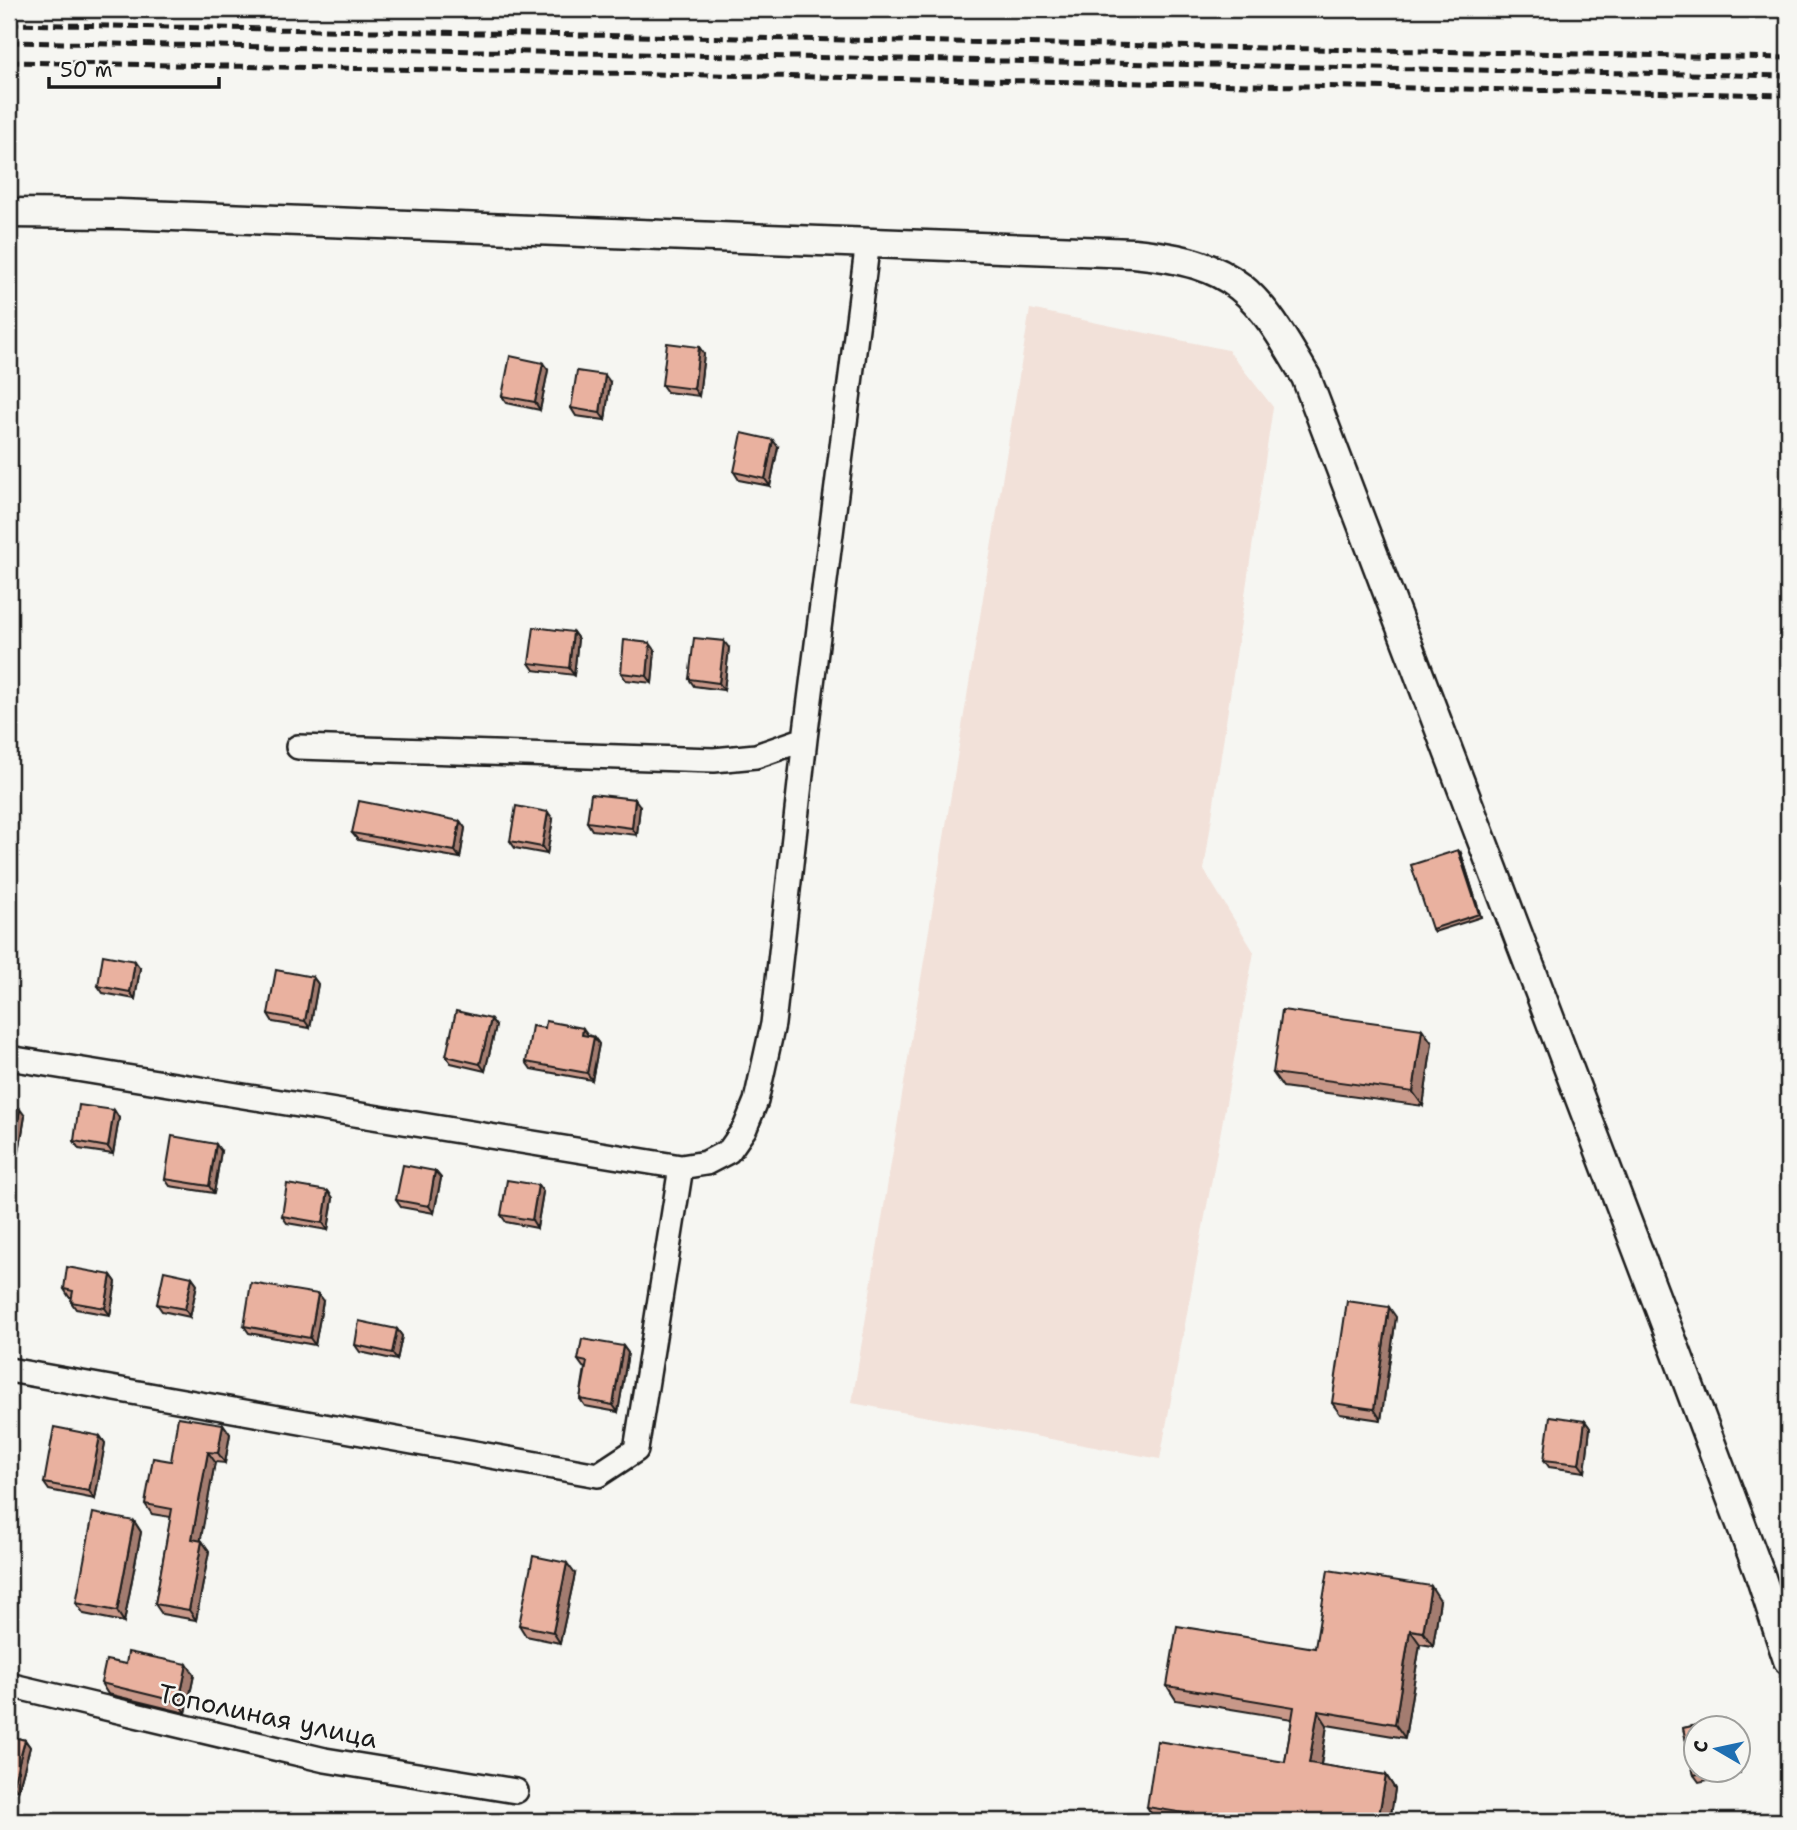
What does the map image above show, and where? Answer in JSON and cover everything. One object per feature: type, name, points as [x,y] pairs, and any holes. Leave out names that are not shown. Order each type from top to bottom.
[{"type":"street","points":[[9,213],[868,241],[1133,253],[1196,261],[1227,275],[1250,292],[1275,323],[1306,377],[1455,774],[1560,1040],[1783,1629],[1788,1660]]},
{"type":"street","points":[[9,1058],[681,1167],[706,1163],[729,1151],[745,1128],[756,1101],[773,1024],[805,739],[868,241]]},
{"type":"street","points":[[298,747],[714,760],[756,756],[805,739]]},
{"type":"street","points":[[9,1370],[598,1475],[636,1450],[681,1167]]},
{"type":"street","name":"Тополиная улица","points":[[9,1685],[325,1760],[516,1791]]},
{"type":"shaded area","points":[[1030,309],[1228,350],[1273,407],[1204,870],[1254,952],[1160,1459],[852,1403]]},
{"type":"building","points":[[667,343],[699,347],[694,389],[662,385]]},
{"type":"building","points":[[510,356],[543,363],[535,402],[502,396]]},
{"type":"building","points":[[577,371],[605,375],[600,413],[571,408]]},
{"type":"building","points":[[742,433],[773,440],[765,479],[734,472]]},
{"type":"building","points":[[534,627],[573,632],[569,668],[529,663]]},
{"type":"building","points":[[694,638],[724,641],[719,683],[689,679]]},
{"type":"building","points":[[624,640],[650,643],[647,676],[621,673]]},
{"type":"building","points":[[591,794],[635,799],[632,828],[587,822]]},
{"type":"building","points":[[359,801],[460,821],[455,851],[352,833]]},
{"type":"building","points":[[516,806],[548,812],[542,847],[510,841]]},
{"type":"building","points":[[1458,850],[1479,914],[1432,929],[1411,865]]},
{"type":"building","points":[[103,955],[135,961],[130,992],[98,986]]},
{"type":"building","points":[[276,970],[313,977],[305,1021],[268,1014]]},
{"type":"building","points":[[1282,1010],[1422,1029],[1413,1092],[1273,1073]]},
{"type":"building","points":[[456,1011],[491,1019],[480,1064],[446,1056]]},
{"type":"building","points":[[546,1021],[583,1028],[582,1035],[594,1037],[587,1073],[526,1062],[532,1026],[545,1028]]},
{"type":"building","points":[[79,1105],[114,1110],[108,1147],[74,1141]]},
{"type":"building","points":[[9,1107],[20,1109],[14,1144],[9,1144]]},
{"type":"building","points":[[172,1136],[216,1144],[209,1186],[165,1179]]},
{"type":"building","points":[[403,1165],[435,1171],[429,1206],[396,1200]]},
{"type":"building","points":[[507,1180],[538,1185],[532,1220],[501,1215]]},
{"type":"building","points":[[287,1184],[328,1191],[323,1223],[282,1216]]},
{"type":"building","points":[[67,1267],[111,1275],[105,1308],[71,1302],[73,1291],[64,1289]]},
{"type":"building","points":[[164,1271],[192,1277],[185,1309],[157,1304]]},
{"type":"building","points":[[251,1283],[318,1294],[310,1338],[244,1326]]},
{"type":"building","points":[[1347,1301],[1389,1307],[1374,1409],[1332,1403]]},
{"type":"building","points":[[359,1321],[397,1329],[392,1353],[355,1345]]},
{"type":"building","points":[[582,1339],[623,1346],[613,1405],[580,1399],[587,1362],[578,1360]]},
{"type":"building","points":[[1550,1416],[1585,1421],[1579,1464],[1544,1460]]},
{"type":"building","points":[[178,1417],[223,1424],[218,1453],[208,1452],[192,1539],[202,1541],[189,1610],[155,1604],[172,1509],[145,1504],[153,1458],[171,1461]]},
{"type":"building","points":[[54,1427],[100,1436],[89,1491],[44,1483]]},
{"type":"building","points":[[93,1513],[134,1521],[117,1611],[76,1603]]},
{"type":"building","points":[[533,1556],[567,1563],[553,1632],[519,1625]]},
{"type":"building","points":[[1328,1570],[1431,1586],[1423,1632],[1410,1630],[1395,1724],[1318,1711],[1309,1763],[1386,1775],[1378,1821],[1234,1821],[1147,1807],[1157,1741],[1285,1762],[1294,1707],[1167,1686],[1177,1626],[1315,1648]]},
{"type":"building","points":[[128,1652],[187,1664],[179,1702],[101,1683],[106,1660],[126,1664]]},
{"type":"building","points":[[9,1736],[25,1740],[13,1784],[9,1783]]},
{"type":"railway","points":[[9,24],[1788,58]]},
{"type":"railway","points":[[9,42],[1788,76]]},
{"type":"railway","points":[[9,62],[1788,95]]}]
